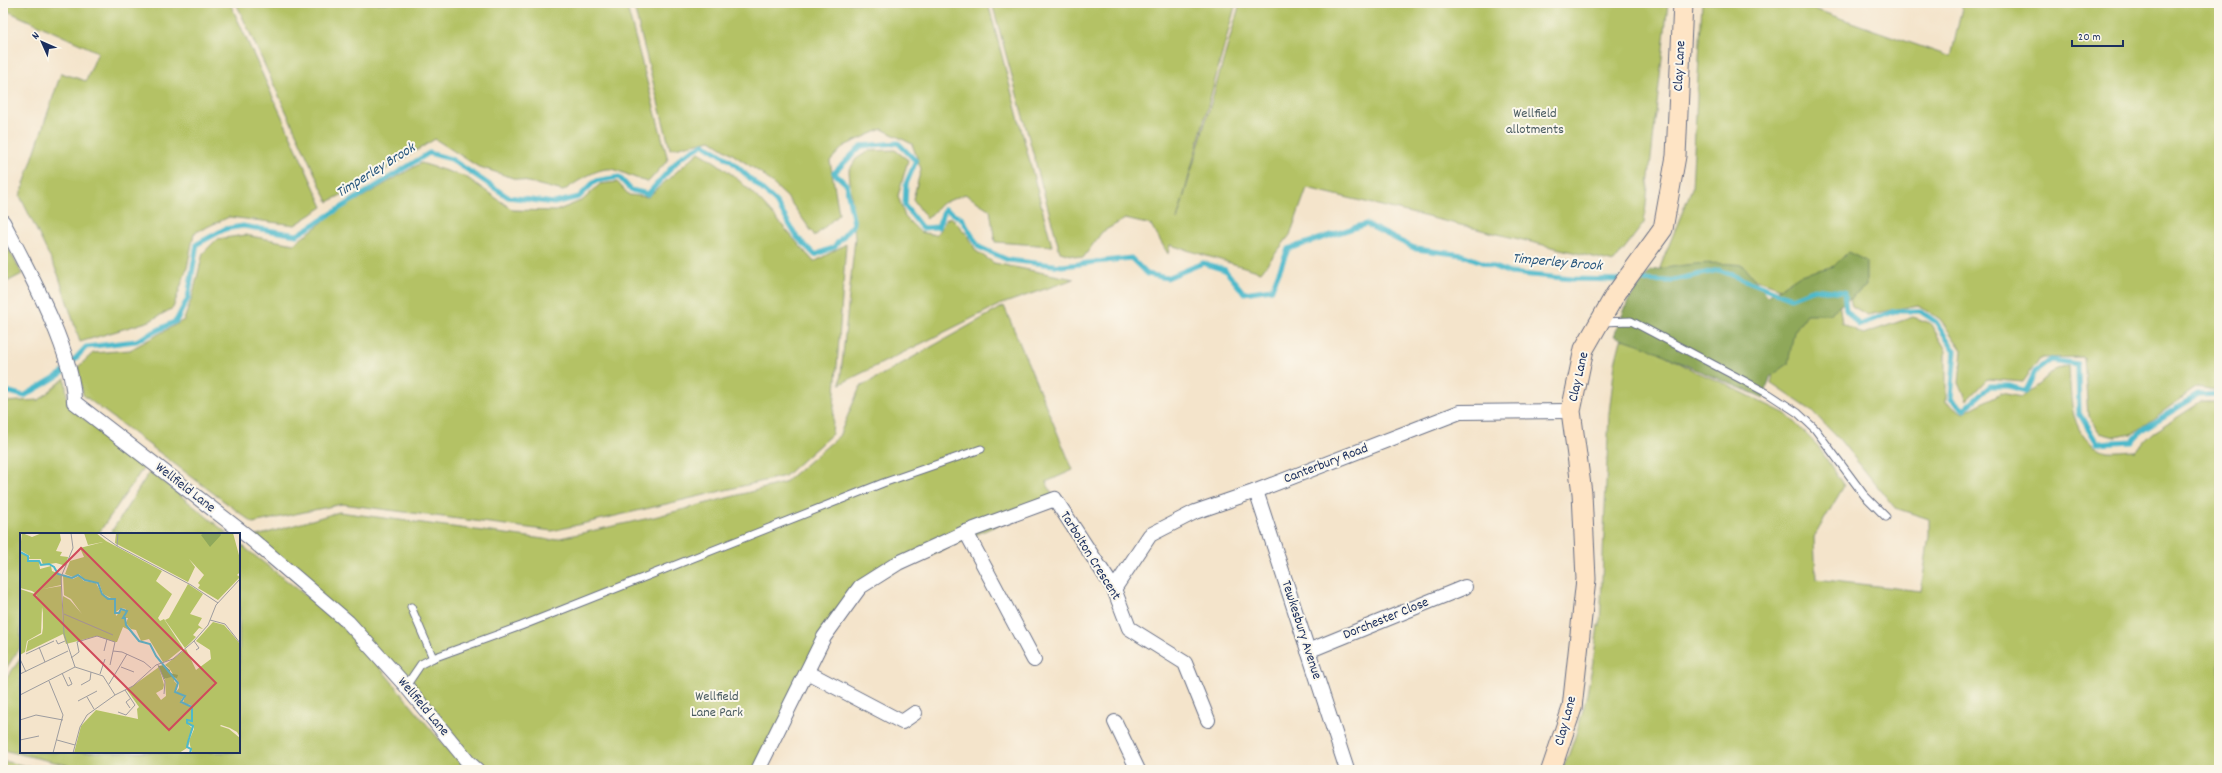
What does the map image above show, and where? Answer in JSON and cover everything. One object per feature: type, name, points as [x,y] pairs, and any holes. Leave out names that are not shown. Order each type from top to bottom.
[{"type":"street","name":"Clay Lane","points":[[1551,770],[1572,708],[1586,579],[1582,493],[1571,411],[1584,349],[1615,295],[1663,229],[1676,156],[1683,3]]},
{"type":"street","name":"Wellfield Lane","points":[[3,222],[57,332],[74,387],[74,402],[250,538],[343,617],[406,686],[468,762],[477,770]]},
{"type":"street","name":"Canterbury Road","points":[[1114,589],[1150,535],[1195,512],[1256,491],[1460,412],[1571,411]]},
{"type":"street","name":"Tewkesbury Avenue","points":[[1256,491],[1347,770]]},
{"type":"street","name":"Tarbolton Crescent","points":[[758,770],[824,637],[860,587],[898,563],[966,532],[1055,499],[1114,589],[1129,628],[1185,663],[1208,720]]},
{"type":"street","points":[[966,532],[1034,660]]},
{"type":"street","name":"Dorchester Close","points":[[1308,651],[1465,587]]},
{"type":"street","points":[[807,672],[902,722],[915,713]]},
{"type":"street","points":[[1115,722],[1138,770]]},
{"type":"lane","points":[[1600,322],[1631,321],[1769,394],[1798,413],[1815,429],[1864,494],[1886,517]]},
{"type":"lane","points":[[406,686],[421,664],[433,658],[521,626],[883,483],[982,449]]},
{"type":"lane","points":[[411,607],[433,658]]},
{"type":"green space","points":[[3,3],[230,3],[323,207],[295,225],[229,217],[194,233],[187,268],[173,308],[150,321],[80,342],[58,274],[20,196],[61,73],[86,81],[98,52],[3,9]]},
{"type":"green space","points":[[236,3],[626,3],[668,160],[648,182],[610,169],[588,175],[563,191],[516,179],[477,166],[435,139],[371,179],[328,202]]},
{"type":"green space","points":[[633,3],[988,3],[1052,246],[995,242],[990,210],[965,194],[941,204],[927,219],[913,199],[921,169],[912,144],[882,129],[844,146],[830,161],[839,214],[815,236],[787,197],[761,173],[711,140],[670,149]]},
{"type":"green space","name":"Wellfield allotments","points":[[992,3],[1236,3],[1177,220],[1240,3],[1668,3],[1644,223],[1614,262],[1307,188],[1290,235],[1261,272],[1170,245],[1168,254],[1151,225],[1125,219],[1102,232],[1083,258],[1060,252]]},
{"type":"green space","points":[[1702,3],[1797,3],[1951,57],[1963,3],[2219,3],[2219,391],[2197,387],[2132,434],[2115,437],[2100,433],[2088,416],[2084,357],[2040,358],[2023,382],[1987,379],[1967,400],[1959,383],[1962,350],[1940,319],[1918,305],[1867,315],[1852,306],[1846,285],[1791,292],[1716,264],[1657,275],[1692,188]]},
{"type":"green space","points":[[895,150],[908,160],[898,196],[905,217],[920,232],[936,235],[947,219],[951,217],[969,237],[976,251],[994,263],[1074,279],[999,305],[840,384],[855,238],[849,171],[856,159],[869,151]]},
{"type":"green space","points":[[699,152],[717,163],[748,188],[814,262],[846,244],[832,434],[785,476],[552,531],[342,504],[253,523],[83,395],[78,367],[93,353],[130,350],[184,320],[193,294],[203,253],[217,239],[245,235],[294,244],[333,214],[421,163],[466,177],[513,210],[556,211],[583,200],[600,184],[617,182],[629,195],[648,197]]},
{"type":"green space","points":[[3,238],[22,274],[3,284]]},
{"type":"green space","points":[[1848,252],[1866,261],[1866,286],[1829,314],[1806,314],[1794,332],[1788,364],[1770,377],[1764,398],[1692,368],[1650,348],[1614,336],[1628,301],[1650,271],[1696,264],[1719,263],[1743,265],[1768,296],[1800,275],[1834,266]]},
{"type":"green space","points":[[1838,295],[1842,323],[1863,334],[1913,317],[1930,323],[1946,350],[1946,402],[1963,413],[2001,393],[2021,397],[2039,384],[2056,368],[2069,366],[2070,391],[2074,417],[2079,428],[2085,438],[2095,446],[2107,451],[2117,451],[2135,450],[2153,433],[2201,402],[2219,402],[2219,770],[1562,770],[1576,735],[1586,699],[1598,625],[1600,626],[1609,413],[1615,363],[1621,340],[1634,338],[1696,372],[1721,382],[1786,414],[1818,446],[1844,486],[1814,537],[1816,579],[1921,591],[1929,536],[1929,519],[1895,508],[1839,439],[1812,411],[1771,383],[1784,327]]},
{"type":"green space","name":"Wellfield Lane Park","points":[[1004,306],[1073,470],[1046,482],[1055,499],[860,587],[756,770],[477,770],[406,686],[250,538],[339,512],[551,540],[654,517],[784,483],[839,436],[860,387]]},
{"type":"green space","points":[[65,378],[68,406],[144,467],[99,533],[20,533],[20,648],[3,673],[3,402],[39,400]]},
{"type":"green space","points":[[150,471],[227,533],[111,533]]},
{"type":"green space","points":[[240,544],[304,594],[341,626],[374,661],[452,753],[469,770],[88,770],[3,750],[3,683],[20,659],[20,753],[240,753]]},
{"type":"green space","points":[[3,761],[45,770],[3,770]]},
{"type":"waterway","name":"Timperley Brook","points":[[3,390],[24,396],[61,374],[86,347],[136,341],[176,321],[188,298],[197,244],[225,229],[243,226],[297,235],[429,153],[451,159],[508,197],[554,203],[579,197],[595,181],[619,177],[631,190],[648,194],[681,157],[704,144],[731,161],[776,202],[797,237],[815,255],[834,247],[854,224],[846,184],[834,173],[861,146],[898,143],[916,161],[906,184],[905,206],[922,228],[938,227],[945,209],[962,219],[979,247],[1008,260],[1062,266],[1131,258],[1147,274],[1167,278],[1203,263],[1225,270],[1244,293],[1272,289],[1288,249],[1366,224],[1416,249],[1463,255],[1510,273],[1572,279],[1620,280]]},
{"type":"waterway","name":"Timperley Brook","points":[[1632,280],[1669,281],[1719,270],[1791,298],[1814,289],[1844,292],[1846,310],[1859,325],[1895,311],[1920,311],[1936,322],[1955,351],[1951,398],[1964,410],[1990,386],[2009,386],[2026,391],[2035,372],[2051,360],[2078,364],[2079,413],[2097,443],[2132,441],[2143,429],[2198,395],[2219,394]]}]
